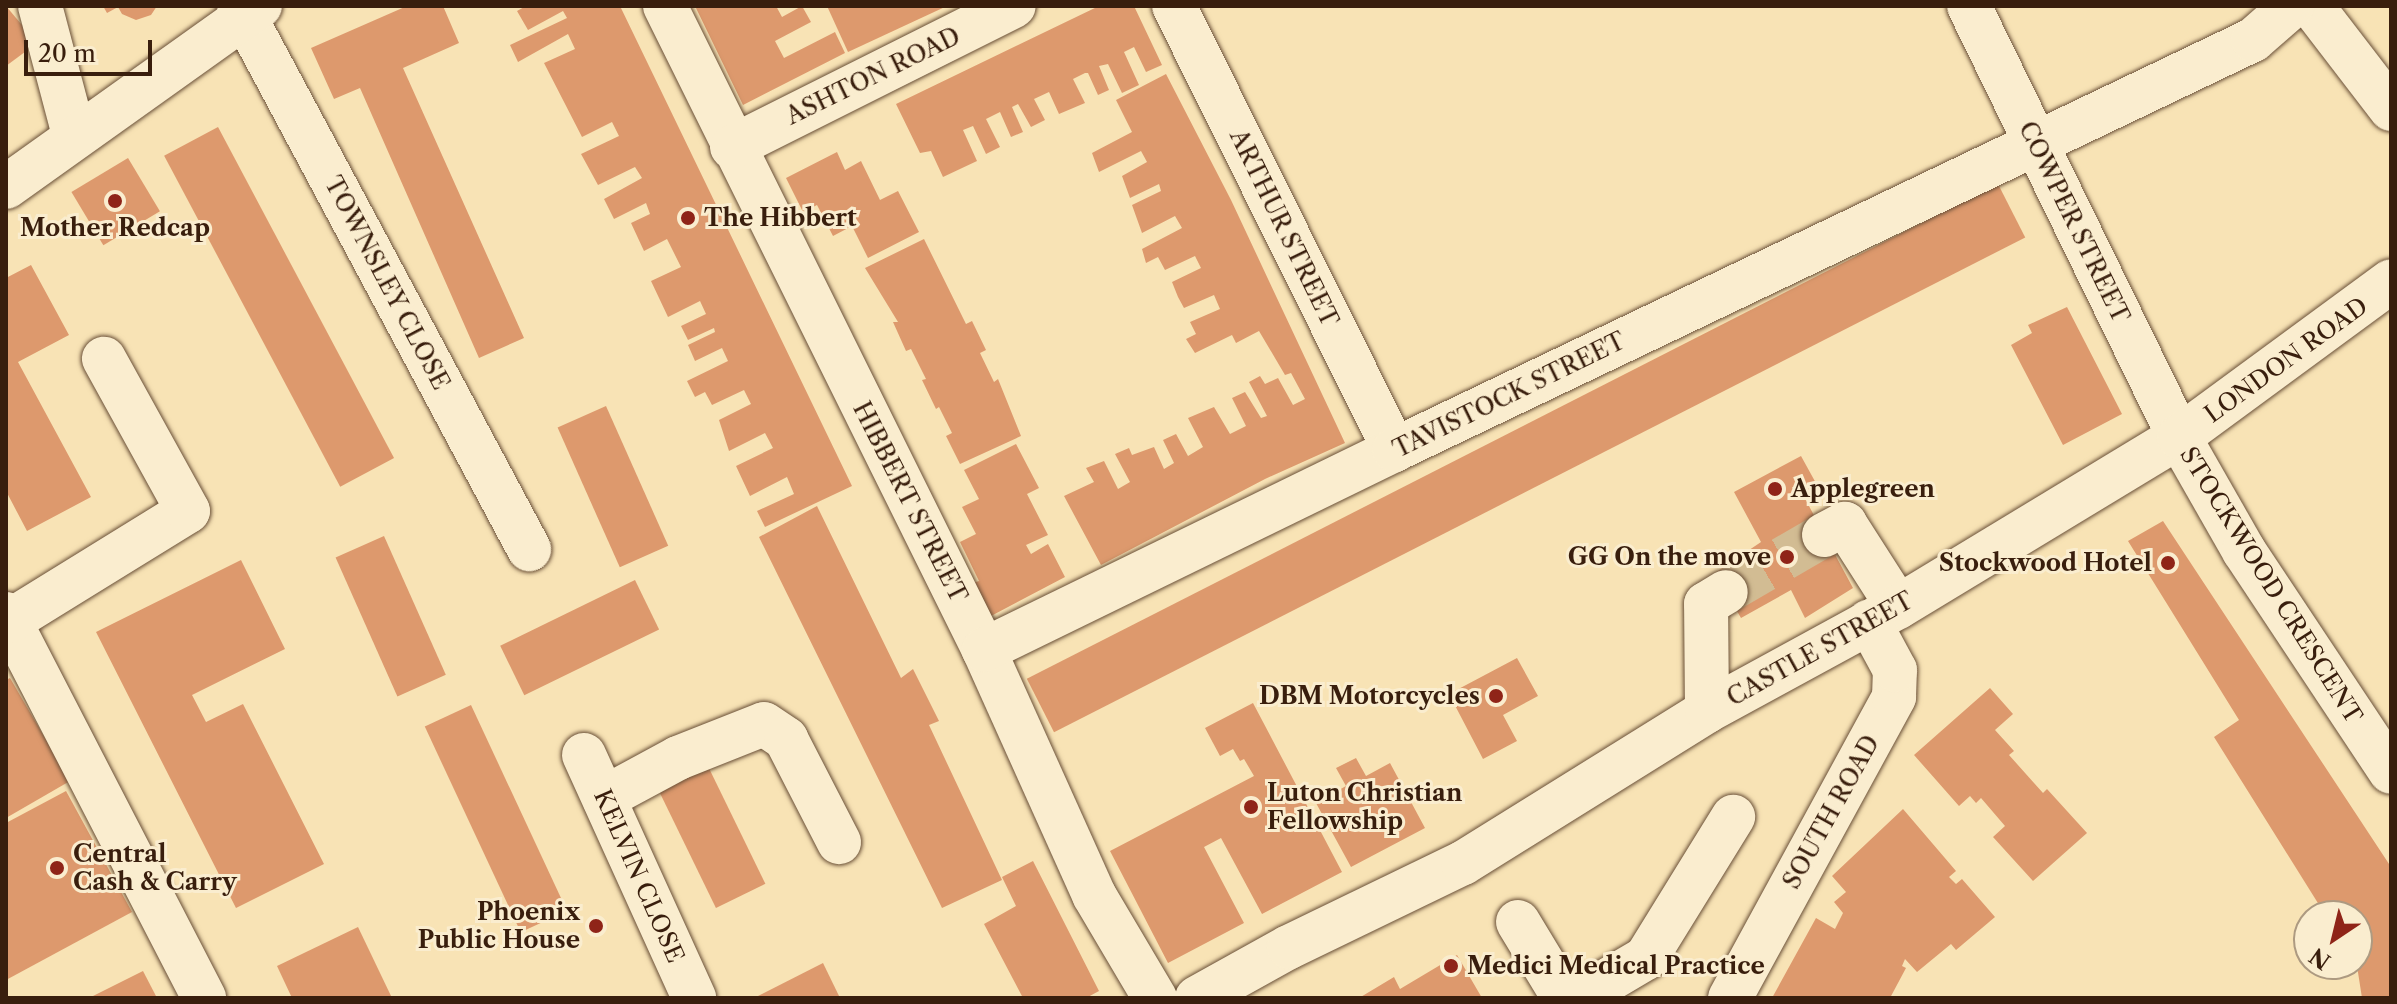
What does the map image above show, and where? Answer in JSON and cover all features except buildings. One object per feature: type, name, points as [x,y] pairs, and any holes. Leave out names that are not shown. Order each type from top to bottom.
[{"type":"street","points":[[40,6],[74,135]]},
{"type":"street","name":"HIBBERT STREET","points":[[665,6],[732,147],[984,650],[1094,895],[1155,998]]},
{"type":"street","name":"ASHTON ROAD","points":[[732,147],[1014,6]]},
{"type":"street","name":"ARTHUR STREET","points":[[1174,6],[1394,450]]},
{"type":"street","name":"COWPER STREET","points":[[1969,6],[2179,437]]},
{"type":"street","name":"TAVISTOCK STREET","points":[[984,650],[1394,450],[2253,40],[2292,6]]},
{"type":"street","points":[[2312,6],[2391,109]]},
{"type":"street","points":[[6,187],[248,9]]},
{"type":"street","name":"TOWNSLEY CLOSE","points":[[248,9],[529,549]]},
{"type":"street","name":"LONDON ROAD","points":[[2179,437],[2391,281]]},
{"type":"street","points":[[104,359],[188,511],[8,618],[204,998]]},
{"type":"street","name":"CASTLE STREET","points":[[1197,998],[1289,947],[1463,863],[1707,711],[1883,614],[2179,437]]},
{"type":"street","name":"STOCKWOOD CRESCENT","points":[[2179,437],[2244,551],[2386,756]]},
{"type":"street","name":"SOUTH ROAD","points":[[1730,998],[1894,697],[1895,670],[1883,614],[1845,524],[1824,535]]},
{"type":"street","points":[[1707,711],[1706,604],[1726,592]]},
{"type":"street","points":[[604,798],[678,758],[764,724],[786,739],[839,842]]},
{"type":"street","name":"KELVIN CLOSE","points":[[584,755],[694,998]]},
{"type":"street","points":[[1578,998],[1646,958],[1733,817]]},
{"type":"street","name":"CASTLE STREET","points":[[1257,998],[1357,942],[1429,895],[1463,863]]},
{"type":"street","points":[[1518,922],[1564,998]]},
{"type":"tunnel","points":[[1726,592],[1824,535]]},
{"type":"place","name":"Mother Redcap","points":[[115,201]]},
{"type":"place","name":"The Hibbert","points":[[688,218]]},
{"type":"place","name":"Applegreen","points":[[1775,489]]},
{"type":"place","name":"GG On the move","points":[[1787,557]]},
{"type":"place","name":"Stockwood Hotel","points":[[2168,563]]},
{"type":"place","name":"DBM Motorcycles","points":[[1496,696]]},
{"type":"place","name":"Luton Christian Fellowship","points":[[1251,807]]},
{"type":"place","name":"Central Cash & Carry","points":[[57,868]]},
{"type":"place","name":"Phoenix Public House","points":[[596,926]]},
{"type":"place","name":"Medici Medical Practice","points":[[1451,966]]}]
